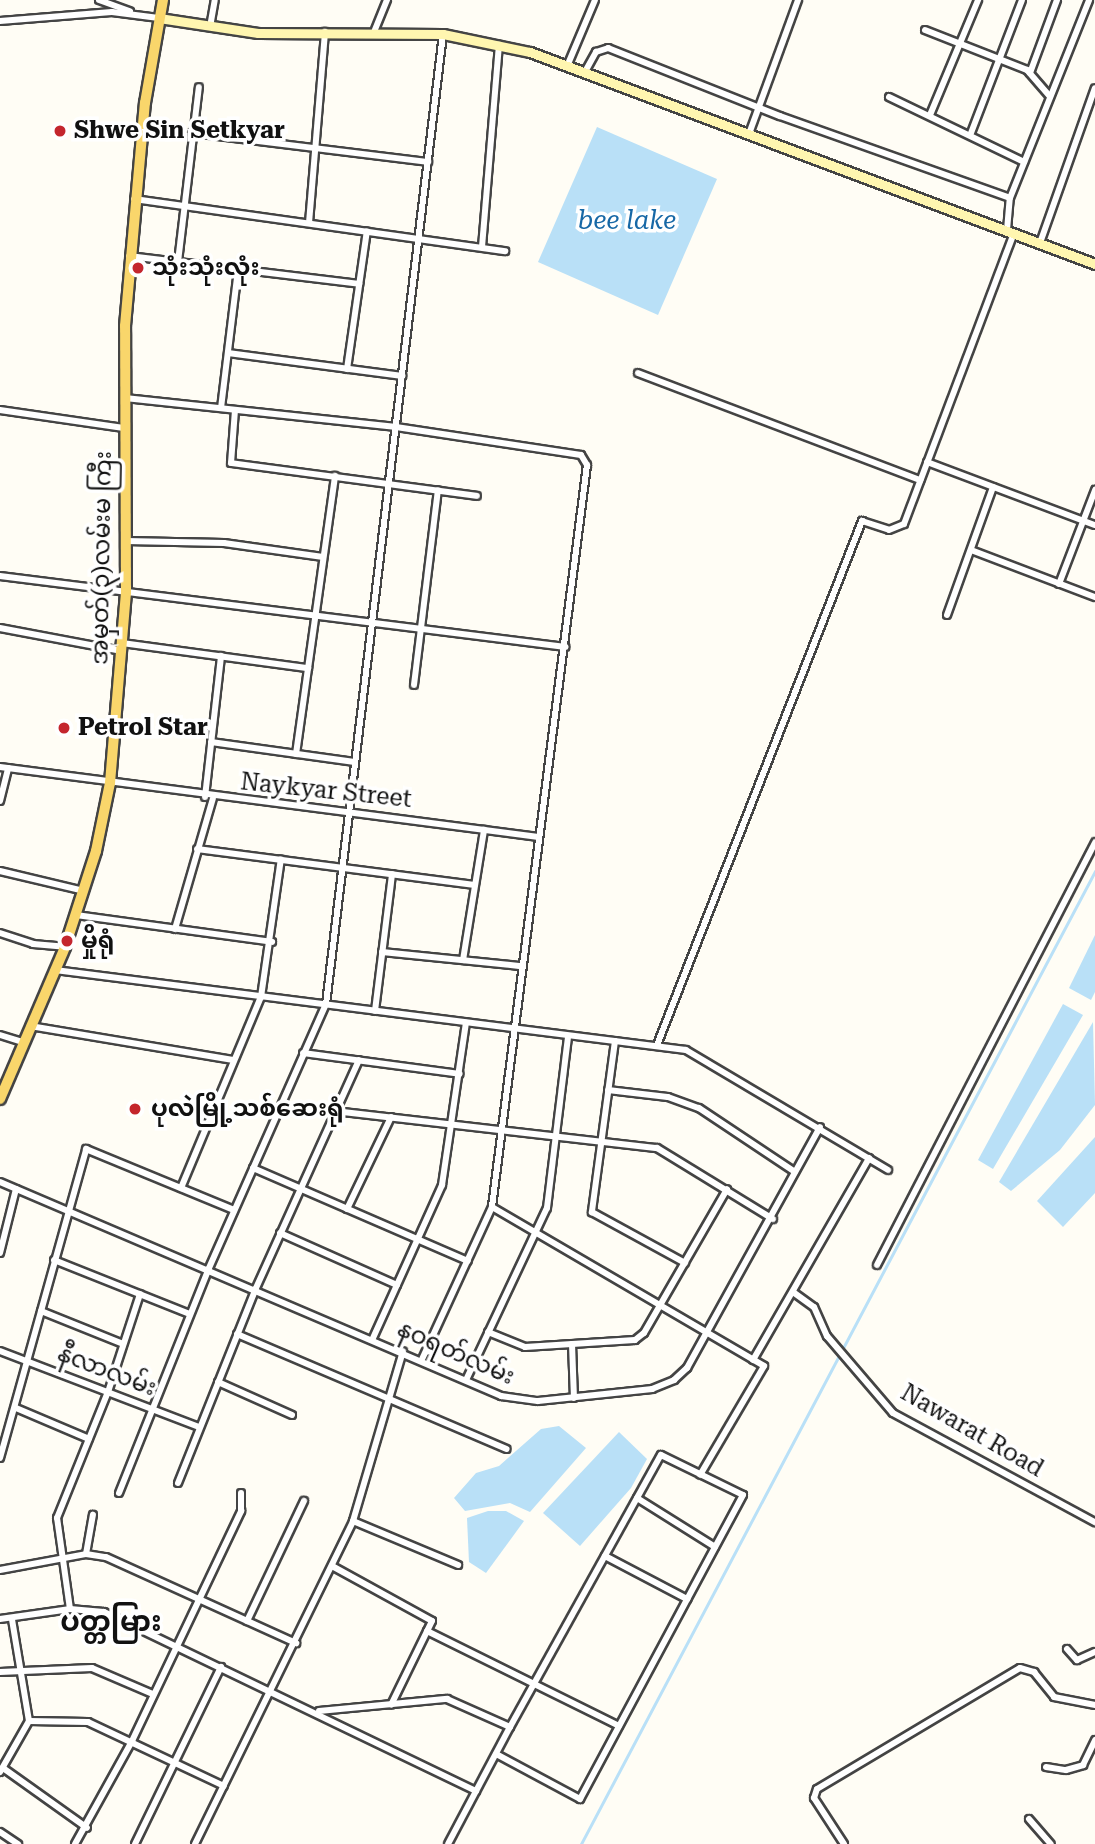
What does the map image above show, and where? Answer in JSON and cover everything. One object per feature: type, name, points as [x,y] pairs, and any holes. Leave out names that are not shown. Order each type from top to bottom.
[{"type":"main road","name":"အမှတ်(၃)လမ်းမ ကြီး","points":[[0,1099],[65,947],[84,891],[110,783],[126,592],[123,398],[129,257],[134,199],[163,0]]},
{"type":"street","points":[[99,0],[120,2],[131,12]]},
{"type":"street","points":[[210,27],[215,0]]},
{"type":"street","points":[[374,32],[387,0]]},
{"type":"street","points":[[568,64],[595,0]]},
{"type":"street","points":[[749,134],[798,0]]},
{"type":"street","points":[[930,115],[978,0]]},
{"type":"street","points":[[971,133],[997,58],[1022,0]]},
{"type":"street","points":[[1030,73],[1058,0]]},
{"type":"street","points":[[657,1045],[862,521],[889,530],[904,524],[1010,232],[1010,198],[1089,0]]},
{"type":"street","points":[[0,22],[131,12],[258,33],[443,34],[499,45],[586,70],[1095,264]]},
{"type":"street","points":[[925,30],[1030,73],[1050,96]]},
{"type":"street","points":[[309,223],[318,149],[325,32]]},
{"type":"street","points":[[119,1493],[209,1268],[326,1004],[443,34]]},
{"type":"street","points":[[482,247],[499,45]]},
{"type":"street","points":[[586,70],[596,52],[608,48],[759,108],[1010,198]]},
{"type":"street","points":[[178,262],[199,87]]},
{"type":"street","points":[[1040,243],[1095,88]]},
{"type":"street","points":[[889,97],[971,133],[1024,162]]},
{"type":"street","points":[[192,133],[428,162]]},
{"type":"street","points":[[134,199],[505,251]]},
{"type":"street","points":[[347,369],[367,231]]},
{"type":"street","points":[[129,257],[359,284]]},
{"type":"street","points":[[221,408],[238,269]]},
{"type":"street","points":[[228,353],[402,376]]},
{"type":"street","points":[[638,373],[920,480]]},
{"type":"street","points":[[123,398],[396,427],[581,455],[587,465],[566,648],[521,965],[516,1029],[492,1207],[422,1359]]},
{"type":"street","points":[[235,410],[231,463],[389,482],[477,496]]},
{"type":"street","points":[[0,411],[124,428]]},
{"type":"street","points":[[927,462],[1095,526]]},
{"type":"street","points":[[296,754],[335,475]]},
{"type":"street","points":[[947,615],[993,487]]},
{"type":"street","points":[[414,685],[438,490]]},
{"type":"street","points":[[1059,584],[1095,490]]},
{"type":"street","points":[[126,541],[224,543],[323,557]]},
{"type":"street","points":[[971,550],[1095,597]]},
{"type":"street","points":[[0,576],[566,648]]},
{"type":"street","points":[[0,628],[122,647],[221,656],[308,668]]},
{"type":"street","points":[[205,797],[221,656]]},
{"type":"street","points":[[211,742],[355,762]]},
{"type":"street","points":[[0,801],[4,768]]},
{"type":"street","name":"Naykyar Street","points":[[4,768],[205,797],[349,812],[538,837]]},
{"type":"street","points":[[175,929],[213,798]]},
{"type":"street","points":[[463,960],[484,830]]},
{"type":"street","points":[[877,1265],[1095,842]]},
{"type":"street","points":[[197,849],[475,885]]},
{"type":"street","points":[[181,1188],[261,997],[272,942],[281,859]]},
{"type":"street","points":[[0,871],[84,891]]},
{"type":"street","points":[[375,1011],[392,874]]},
{"type":"street","points":[[76,915],[272,942]]},
{"type":"street","points":[[0,933],[33,944],[65,947]]},
{"type":"street","points":[[382,952],[521,965]]},
{"type":"street","points":[[55,970],[657,1045],[705,1059],[888,1170]]},
{"type":"street","points":[[373,1338],[442,1185],[454,1124],[466,1023]]},
{"type":"street","points":[[30,1026],[233,1060]]},
{"type":"street","points":[[0,1035],[23,1042]]},
{"type":"street","points":[[466,1380],[547,1208],[568,1036]]},
{"type":"street","points":[[615,1041],[592,1212],[685,1263]]},
{"type":"street","points":[[303,1053],[460,1074]]},
{"type":"street","points":[[178,1483],[256,1288],[359,1060]]},
{"type":"street","points":[[608,1090],[668,1097],[699,1108],[795,1172]]},
{"type":"street","points":[[335,1111],[657,1148],[773,1219]]},
{"type":"street","points":[[347,1209],[391,1118]]},
{"type":"street","name":"နဝရတ်လမ်း","points":[[0,1182],[519,1401],[574,1398],[652,1389],[674,1380],[687,1368],[773,1219],[820,1127]]},
{"type":"street","points":[[0,1458],[29,1362],[67,1210],[86,1149],[234,1210]]},
{"type":"street","points":[[753,1360],[869,1158]]},
{"type":"street","points":[[253,1168],[468,1261]]},
{"type":"street","points":[[0,1253],[16,1189]]},
{"type":"street","points":[[488,1332],[525,1347],[635,1340],[644,1333],[727,1189]]},
{"type":"street","points":[[492,1207],[764,1366],[700,1475]]},
{"type":"street","points":[[280,1233],[397,1284]]},
{"type":"street","points":[[54,1259],[190,1314]]},
{"type":"street","name":"Nawarat Road","points":[[793,1292],[814,1307],[827,1336],[893,1413],[1095,1522]]},
{"type":"street","points":[[70,1609],[60,1558],[57,1518],[108,1392],[140,1294]]},
{"type":"street","points":[[41,1311],[123,1344]]},
{"type":"street","points":[[237,1334],[506,1449]]},
{"type":"street","points":[[572,1344],[574,1398]]},
{"type":"street","name":"နီလာလမ်း","points":[[0,1351],[199,1427]]},
{"type":"street","points":[[195,1844],[296,1643],[353,1521],[403,1351]]},
{"type":"street","points":[[218,1382],[292,1415]]},
{"type":"street","points":[[16,1408],[89,1438]]},
{"type":"street","points":[[448,1844],[510,1727],[661,1455],[743,1495],[580,1799],[496,1754]]},
{"type":"street","points":[[75,1844],[87,1828],[132,1741],[242,1510],[241,1493]]},
{"type":"street","points":[[637,1498],[715,1547]]},
{"type":"street","points":[[247,1621],[304,1501]]},
{"type":"street","points":[[86,1554],[93,1515]]},
{"type":"street","points":[[353,1521],[458,1565]]},
{"type":"street","points":[[0,1570],[86,1554],[106,1557],[296,1643]]},
{"type":"street","points":[[605,1556],[687,1599]]},
{"type":"street","points":[[332,1566],[432,1621],[391,1705]]},
{"type":"street","points":[[0,1619],[70,1609],[104,1612],[317,1711],[476,1791]]},
{"type":"street","points":[[12,1619],[29,1721],[1,1770],[87,1828]]},
{"type":"street","points":[[427,1631],[619,1726]]},
{"type":"street","points":[[1067,1649],[1077,1660],[1095,1652]]},
{"type":"street","points":[[135,1844],[221,1667]]},
{"type":"street","points":[[0,1672],[92,1668],[153,1694]]},
{"type":"street","points":[[844,1844],[814,1798],[817,1789],[1020,1668],[1034,1672],[1054,1697],[1095,1705]]},
{"type":"street","points":[[317,1711],[447,1699],[510,1727]]},
{"type":"street","points":[[29,1721],[88,1722],[224,1786]]},
{"type":"street","points":[[1046,1767],[1066,1770],[1083,1765],[1095,1740]]},
{"type":"street","points":[[1029,1819],[1051,1844]]},
{"type":"street","points":[[0,1832],[18,1844]]},
{"type":"water","name":"bee lake","points":[[597,127],[717,179],[658,315],[538,262]]},
{"type":"water","points":[[1095,935],[1095,992],[1091,1000],[1069,988]]},
{"type":"water","points":[[1063,1004],[1083,1015],[993,1169],[978,1160]]},
{"type":"water","points":[[1093,1022],[1095,1105],[1060,1150],[1011,1191],[999,1182]]},
{"type":"water","points":[[1095,1137],[1095,1193],[1063,1227],[1037,1201]]},
{"type":"water","points":[[559,1426],[586,1448],[530,1512],[510,1503],[465,1511],[454,1498],[476,1473],[499,1466],[541,1429]]},
{"type":"water","points":[[619,1432],[647,1459],[631,1488],[580,1546],[543,1513]]},
{"type":"water","points":[[488,1511],[506,1511],[524,1521],[486,1573],[469,1562],[467,1518]]},
{"type":"waterway","points":[[581,1844],[1095,871]]},
{"type":"place","name":"Shwe Sin Setkyar","points":[[60,131]]},
{"type":"place","name":"သုံးသုံးလုံး","points":[[138,268]]},
{"type":"place","name":"Petrol Star","points":[[64,728]]},
{"type":"place","name":"မှိုရုံ","points":[[67,941]]},
{"type":"place","name":"ပုလဲမြို့သစ်ဆေးရုံ","points":[[135,1109]]},
{"type":"district","name":"ပတ္တမြား","points":[[111,1622]]}]
